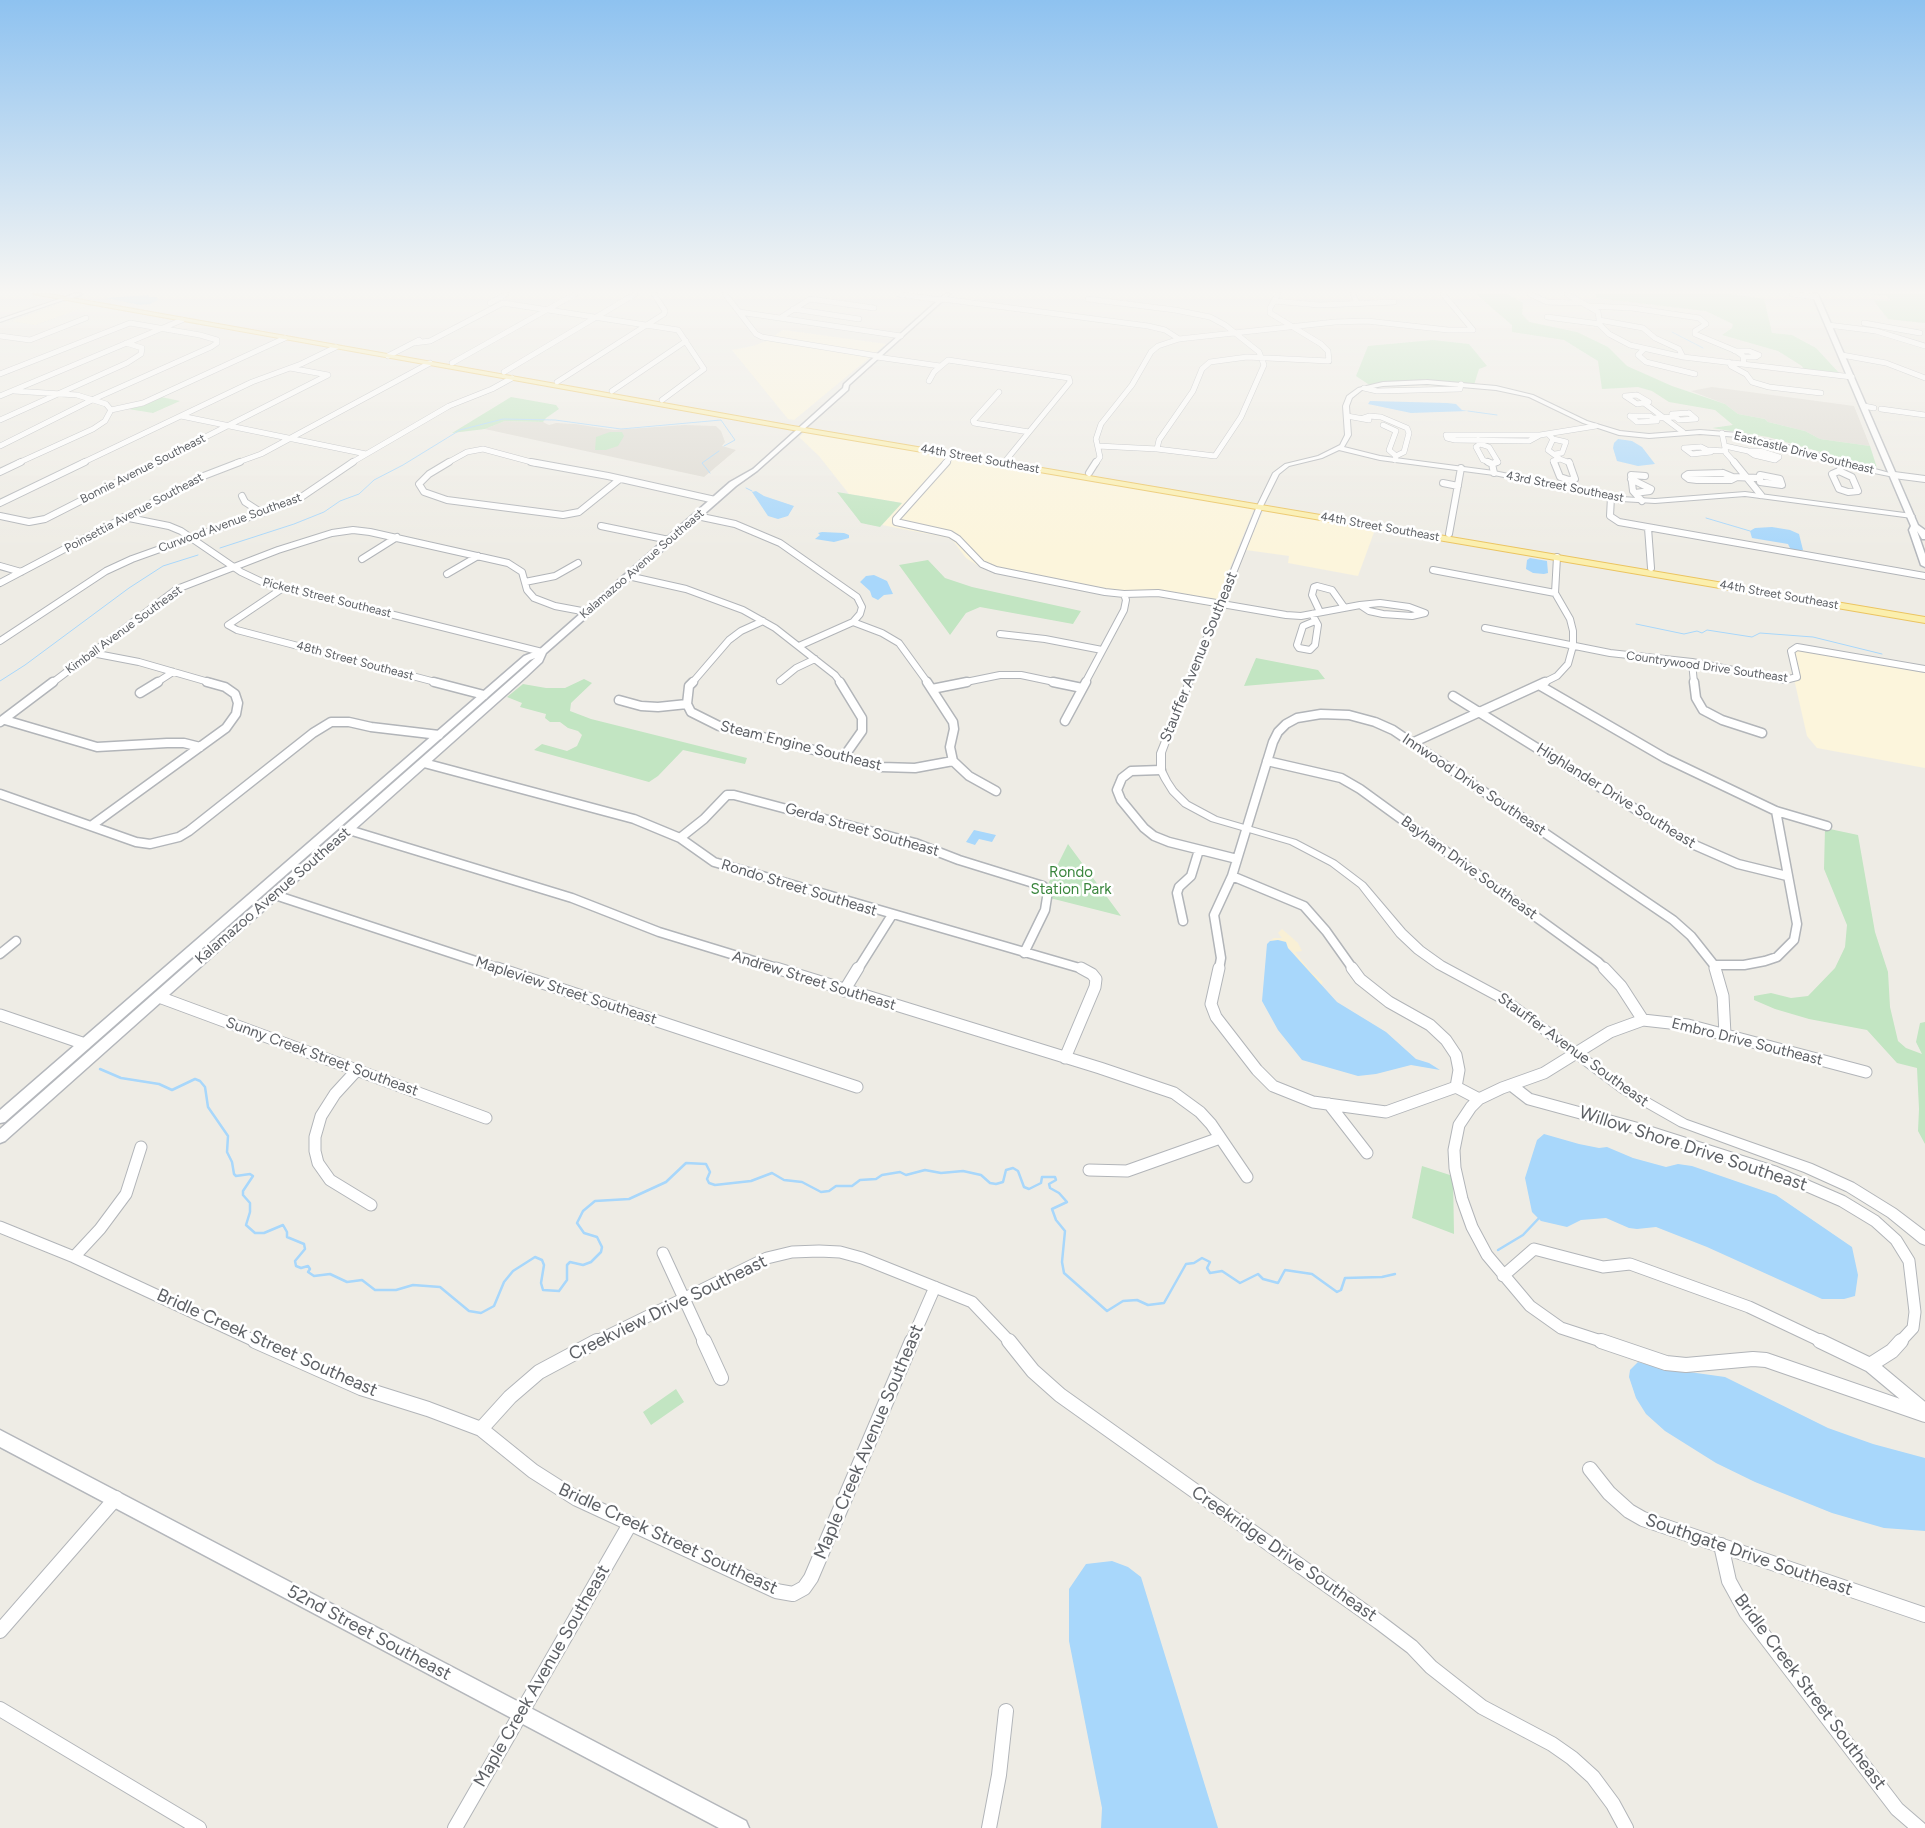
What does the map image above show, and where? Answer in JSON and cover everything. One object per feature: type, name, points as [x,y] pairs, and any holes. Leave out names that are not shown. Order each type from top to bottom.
[{"type":"main road","name":"44th Street Southeast","points":[[519,379],[647,402],[675,402],[953,455],[1261,504]]},
{"type":"main road","name":"44th Street Southeast","points":[[542,379],[612,391],[710,413],[942,448],[1178,488],[1365,522],[1383,527],[1630,570],[1789,597],[1824,598],[1925,615]]},
{"type":"main road","name":"Kalamazoo Avenue Southeast","points":[[0,1118],[527,658],[542,652],[836,393],[846,388],[846,385],[852,379]]},
{"type":"main road","points":[[1853,379],[1916,526],[1923,532],[1925,537]]},
{"type":"main road","points":[[584,391],[598,389]]},
{"type":"main road","points":[[710,413],[724,411]]},
{"type":"main road","points":[[926,450],[942,448]]},
{"type":"main road","points":[[953,455],[971,453]]},
{"type":"main road","points":[[1073,475],[1089,473]]},
{"type":"main road","points":[[1141,486],[1152,484],[1178,488]]},
{"type":"main road","name":"44th Street Southeast","points":[[1365,522],[1396,524],[1650,568],[1925,620]]},
{"type":"main road","points":[[1383,527],[1387,524],[1396,524]]},
{"type":"main road","points":[[1916,526],[1913,530],[1925,565]]},
{"type":"main road","points":[[1406,531],[1441,536],[1449,534]]},
{"type":"main road","points":[[1918,545],[1925,553]]},
{"type":"main road","points":[[1557,557],[1575,555]]},
{"type":"main road","points":[[1630,570],[1633,567],[1650,568]]},
{"type":"main road","name":"Kalamazoo Avenue Southeast","points":[[0,1137],[424,763],[539,660],[542,652]]},
{"type":"main road","points":[[414,771],[441,742],[439,735]]},
{"type":"main road","points":[[349,830],[348,820],[378,793],[383,784]]},
{"type":"main road","points":[[216,930],[222,933],[220,943]]},
{"type":"main road","points":[[67,1078],[61,1072],[86,1048],[85,1044]]},
{"type":"main road","points":[[17,1122],[40,1095],[31,1090]]},
{"type":"main road","name":"52nd Street Southeast","points":[[0,1438],[739,1828]]},
{"type":"street","points":[[0,396],[38,379]]},
{"type":"street","points":[[0,420],[88,379]]},
{"type":"street","points":[[0,446],[137,379]]},
{"type":"street","points":[[0,472],[94,429],[105,421],[111,410],[143,403],[195,379]]},
{"type":"street","points":[[0,503],[258,379]]},
{"type":"street","name":"Bonnie Avenue Southeast","points":[[0,516],[29,522],[44,519],[321,379]]},
{"type":"street","name":"Poinsettia Avenue Southeast","points":[[0,583],[200,477],[250,460],[400,379]]},
{"type":"street","name":"Curwood Avenue Southeast","points":[[0,641],[106,571],[132,559],[262,514],[306,495],[336,472],[457,401],[492,389],[510,379]]},
{"type":"street","points":[[557,382],[561,379]]},
{"type":"street","points":[[612,391],[629,379]]},
{"type":"street","points":[[661,402],[691,379]]},
{"type":"street","points":[[1007,459],[1070,382],[1069,379]]},
{"type":"street","points":[[1089,473],[1100,457],[1096,439],[1101,424],[1135,379]]},
{"type":"street","points":[[1157,449],[1159,440],[1193,391],[1198,379]]},
{"type":"street","points":[[1098,446],[1157,449],[1214,457],[1233,430],[1258,379]]},
{"type":"street","points":[[1750,379],[1752,382],[1769,386],[1821,393]]},
{"type":"street","name":"Eastcastle Drive Southeast","points":[[1338,448],[1346,441],[1348,435],[1346,406],[1349,397],[1364,388],[1402,383],[1461,384],[1496,388],[1531,396],[1596,426],[1619,432],[1649,436],[1684,432],[1722,433],[1754,438],[1894,475]]},
{"type":"street","points":[[0,390],[57,392],[94,399],[106,404],[111,410]]},
{"type":"street","points":[[999,392],[973,421],[979,424],[1029,432]]},
{"type":"street","points":[[1644,403],[1684,432]]},
{"type":"street","points":[[1864,406],[1874,408]]},
{"type":"street","points":[[1881,409],[1925,415]]},
{"type":"street","points":[[181,416],[366,454]]},
{"type":"street","points":[[1347,416],[1363,418],[1396,431],[1389,450],[1396,458],[1404,452],[1409,433],[1407,428],[1380,417],[1369,416],[1363,418]]},
{"type":"street","points":[[1653,418],[1676,417]]},
{"type":"street","name":"Eastcastle Drive Southeast","points":[[1540,435],[1529,441],[1479,442],[1455,440],[1446,436],[1540,435],[1550,437],[1596,426]]},
{"type":"street","points":[[1722,433],[1725,449],[1745,477],[1761,495]]},
{"type":"street","points":[[1557,457],[1548,450],[1550,437],[1566,442],[1562,453],[1557,457],[1553,461],[1560,477],[1569,480],[1576,478],[1570,462],[1557,457]]},
{"type":"street","points":[[1479,442],[1489,447],[1498,462],[1492,464],[1483,460],[1476,447],[1479,442]]},
{"type":"street","points":[[1261,504],[1276,473],[1282,468],[1320,457],[1338,448]]},
{"type":"street","name":"43rd Street Southeast","points":[[1338,448],[1494,473],[1611,498],[1642,501],[1730,494],[1761,495],[1912,516]]},
{"type":"street","points":[[620,479],[579,512],[563,515],[448,500],[424,492],[419,484],[429,474],[467,452],[483,450],[503,453],[540,466],[620,479],[715,500]]},
{"type":"street","points":[[1709,450],[1748,451]]},
{"type":"street","points":[[953,455],[896,519],[899,524],[954,536],[982,564],[996,570],[1084,589],[1124,594],[1158,593],[1286,614],[1316,616],[1344,607],[1360,605],[1380,603],[1420,610],[1425,613],[1412,616],[1383,614],[1369,611],[1360,605]]},
{"type":"street","points":[[1839,471],[1852,477],[1858,491],[1848,492],[1839,489],[1832,474],[1839,471],[1844,463]]},
{"type":"street","points":[[1492,464],[1494,473]]},
{"type":"street","points":[[1449,534],[1461,468]]},
{"type":"street","points":[[1733,477],[1735,478],[1731,480],[1697,480],[1689,479],[1685,476],[1688,474],[1723,473],[1733,477],[1760,478]]},
{"type":"street","points":[[1642,501],[1635,493],[1631,474],[1645,476]]},
{"type":"street","points":[[1894,475],[1924,479]]},
{"type":"street","points":[[1631,479],[1651,489],[1650,491],[1635,493]]},
{"type":"street","points":[[1569,480],[1570,488]]},
{"type":"street","points":[[1443,483],[1458,486]]},
{"type":"street","points":[[242,496],[245,502],[262,514]]},
{"type":"street","points":[[1611,498],[1612,519],[1618,522],[1925,576]]},
{"type":"street","name":"Stauffer Avenue Southeast","points":[[1261,504],[1162,747],[1161,770],[1173,791],[1186,804],[1214,819],[1293,842],[1337,865],[1362,885],[1400,933],[1419,950],[1440,965],[1506,1001],[1625,1090],[1683,1123],[1808,1168],[1850,1187],[1892,1213],[1925,1239]]},
{"type":"street","points":[[696,516],[735,524],[780,543],[858,597],[862,607],[860,614],[853,622],[799,646]]},
{"type":"street","name":"Pickett Street Southeast","points":[[124,517],[169,526],[192,538],[233,567],[257,580],[542,652]]},
{"type":"street","points":[[601,526],[669,540]]},
{"type":"street","points":[[1648,528],[1650,568]]},
{"type":"street","points":[[345,531],[370,532],[396,537],[508,563],[517,567],[522,572],[530,594],[543,602],[587,612]]},
{"type":"street","name":"Kimball Avenue Southeast","points":[[2,721],[177,589],[316,536],[345,531]]},
{"type":"street","points":[[362,559],[396,537]]},
{"type":"street","points":[[447,574],[478,556]]},
{"type":"street","points":[[1412,743],[1539,685],[1563,671],[1571,656],[1573,646],[1570,619],[1555,593],[1557,557]]},
{"type":"street","points":[[525,582],[555,576],[578,563]]},
{"type":"street","points":[[0,566],[21,572]]},
{"type":"street","points":[[1433,570],[1555,593]]},
{"type":"street","points":[[628,576],[686,589],[718,599],[763,621],[815,659],[836,677],[845,688],[862,718],[862,730],[843,758]]},
{"type":"street","points":[[1316,616],[1312,595],[1314,587],[1317,586],[1332,590],[1344,607]]},
{"type":"street","name":"48th Street Southeast","points":[[283,588],[228,625],[237,630],[484,695]]},
{"type":"street","points":[[1065,721],[1124,610],[1126,600],[1124,594]]},
{"type":"street","points":[[618,700],[641,706],[658,707],[687,704],[689,686],[724,646],[741,631],[763,621]]},
{"type":"street","points":[[853,622],[897,641],[953,722],[954,729],[950,748],[954,761],[969,776],[996,792]]},
{"type":"street","name":"Countrywood Drive Southeast","points":[[1485,628],[1631,657],[1692,662],[1785,680],[1793,680],[1797,677],[1792,648],[1803,647],[1925,669]]},
{"type":"street","points":[[1000,634],[1045,639],[1102,650]]},
{"type":"street","points":[[91,826],[226,728],[236,714],[238,703],[235,694],[225,687],[111,655],[92,652]]},
{"type":"street","points":[[780,681],[796,668],[815,659]]},
{"type":"street","points":[[1692,662],[1696,698],[1703,710],[1722,720],[1762,733]]},
{"type":"street","points":[[140,693],[173,672]]},
{"type":"street","points":[[932,689],[1000,675],[1021,675],[1082,688]]},
{"type":"street","points":[[1539,685],[1665,758],[1776,811],[1827,826]]},
{"type":"street","name":"Highlander Drive Southeast","points":[[1453,696],[1690,843],[1738,864],[1787,876]]},
{"type":"street","name":"Steam Engine Southeast","points":[[687,704],[695,715],[708,723],[881,768],[915,768],[954,761]]},
{"type":"street","name":"Innwood Drive Southeast","points":[[1456,1087],[1386,1112],[1313,1102],[1273,1086],[1257,1070],[1216,1017],[1211,1004],[1221,958],[1214,914],[1232,876],[1266,761],[1276,734],[1286,724],[1302,717],[1321,714],[1349,715],[1369,720],[1393,730],[1673,920],[1691,936],[1714,965],[1723,996],[1725,1034]]},
{"type":"street","points":[[2,721],[97,747],[168,743],[200,748]]},
{"type":"street","points":[[0,794],[136,842],[150,844],[179,837],[189,831],[313,733],[331,722],[349,722],[371,727],[414,730],[439,735]]},
{"type":"street","name":"Bayham Drive Southeast","points":[[1266,761],[1341,778],[1360,789],[1598,962],[1621,986],[1643,1020]]},
{"type":"street","name":"Rondo Street Southeast","points":[[424,763],[634,819],[680,838],[714,862],[892,915],[1081,968],[1092,974],[1096,979],[1095,987],[1065,1058]]},
{"type":"street","points":[[1161,770],[1131,771],[1125,774],[1117,790],[1118,795],[1150,833],[1169,842],[1237,858]]},
{"type":"street","name":"Gerda Street Southeast","points":[[680,838],[704,819],[723,798],[728,795],[734,795],[915,843],[958,860],[1043,886],[1048,891],[1045,910],[1024,953]]},
{"type":"street","points":[[1714,965],[1744,965],[1778,957],[1794,940],[1797,924],[1776,811]]},
{"type":"street","name":"Andrew Street Southeast","points":[[349,830],[572,898],[637,925],[844,991],[1174,1093],[1200,1112],[1247,1177]]},
{"type":"street","points":[[1183,921],[1177,893],[1179,887],[1191,876],[1199,850]]},
{"type":"street","points":[[1232,876],[1304,906],[1326,932],[1360,979],[1389,1002],[1430,1025],[1446,1040],[1456,1055],[1459,1070],[1456,1087],[1479,1099],[1471,1107],[1459,1126],[1454,1150],[1455,1168],[1462,1199],[1472,1227],[1487,1255],[1530,1306],[1544,1317],[1560,1328],[1586,1338],[1666,1363],[1686,1365],[1753,1359],[1766,1360],[1925,1413]]},
{"type":"street","name":"Mapleview Street Southeast","points":[[275,895],[857,1087]]},
{"type":"street","points":[[844,991],[892,915]]},
{"type":"street","points":[[0,954],[16,941]]},
{"type":"street","name":"Sunny Creek Street Southeast","points":[[159,997],[486,1118]]},
{"type":"street","points":[[0,1014],[85,1044]]},
{"type":"street","name":"Embro Drive Southeast","points":[[1479,1099],[1544,1073],[1610,1032],[1643,1020],[1677,1023],[1725,1034],[1866,1072]]},
{"type":"street","points":[[357,1070],[335,1094],[321,1116],[315,1137],[315,1151],[318,1164],[330,1180],[371,1204]]},
{"type":"street","name":"Willow Shore Drive Southeast","points":[[1511,1085],[1529,1099],[1643,1130],[1775,1172],[1821,1191],[1875,1221],[1896,1240],[1909,1261],[1915,1312],[1914,1328],[1892,1351],[1870,1364]]},
{"type":"street","points":[[1329,1104],[1367,1152]]},
{"type":"street","points":[[1089,1170],[1115,1172],[1140,1168],[1220,1138]]},
{"type":"street","points":[[74,1257],[103,1226],[126,1194],[141,1146]]},
{"type":"street","name":"Bridle Creek Street Southeast","points":[[0,1227],[74,1257],[354,1385],[428,1409],[481,1429],[526,1466],[577,1499],[776,1591],[797,1593]]},
{"type":"street","points":[[1503,1276],[1534,1249],[1591,1266],[1630,1264],[1750,1307],[1870,1364],[1925,1413]]},
{"type":"street","name":"Creekview Drive Southeast","points":[[481,1429],[510,1397],[539,1372],[766,1258],[779,1254],[805,1251],[848,1254],[935,1287]]},
{"type":"street","points":[[663,1252],[721,1378]]},
{"type":"street","name":"Maple Creek Avenue Southeast","points":[[797,1593],[804,1588],[811,1578],[935,1287]]},
{"type":"street","name":"Creekridge Drive Southeast","points":[[935,1287],[972,1302],[1001,1331],[1034,1371],[1060,1395],[1412,1646],[1431,1667],[1482,1706],[1528,1733],[1552,1744],[1572,1758],[1593,1777],[1613,1804],[1626,1828]]},
{"type":"street","name":"Southgate Drive Southeast","points":[[1590,1469],[1609,1493],[1629,1511],[1643,1519],[1925,1615]]},
{"type":"street","points":[[0,1631],[116,1498]]},
{"type":"street","name":"Maple Creek Avenue Southeast","points":[[455,1828],[630,1524]]},
{"type":"street","name":"Bridle Creek Street Southeast","points":[[1720,1545],[1729,1582],[1746,1612],[1897,1809],[1919,1828]]},
{"type":"street","points":[[0,1709],[200,1828]]},
{"type":"street","points":[[988,1828],[995,1804],[1006,1728],[1006,1711]]},
{"type":"shaded area","points":[[756,379],[843,379],[794,420],[788,419]]},
{"type":"shaded area","points":[[1712,387],[1854,406],[1870,446],[1820,439],[1805,431],[1768,422],[1765,419],[1738,414],[1725,404],[1691,391]]},
{"type":"shaded area","points":[[505,421],[543,422],[549,425],[556,423],[575,424],[614,430],[684,425],[716,426],[721,431],[725,442],[722,446],[736,450],[704,477],[485,429]]},
{"type":"shaded area","points":[[806,431],[1246,505],[1254,509],[1214,607],[1155,596],[1108,596],[1034,582],[983,569],[966,558],[949,538],[882,525],[902,503],[849,494],[819,456],[799,437]]},
{"type":"shaded area","points":[[1263,511],[1376,527],[1358,576],[1288,563],[1289,556],[1246,550]]},
{"type":"shaded area","points":[[1787,648],[1925,673],[1925,768],[1817,748],[1807,736]]},
{"type":"green space","points":[[1361,379],[1476,379],[1474,385],[1427,382],[1371,386]]},
{"type":"green space","points":[[1601,379],[1657,379],[1725,404],[1738,414],[1765,419],[1768,422],[1805,431],[1820,439],[1870,446],[1877,468],[1768,437],[1712,428],[1733,425],[1715,410],[1669,402],[1652,391],[1638,387],[1602,389]]},
{"type":"green space","points":[[161,397],[180,401],[153,413],[128,409],[143,406]]},
{"type":"green space","points":[[511,397],[556,405],[559,409],[543,422],[505,421],[485,429],[452,433]]},
{"type":"green space","points":[[610,432],[622,432],[624,436],[618,446],[606,450],[595,450],[596,437]]},
{"type":"green space","points":[[837,492],[902,503],[880,527],[861,523]]},
{"type":"green space","points":[[928,560],[945,578],[972,587],[1081,611],[1073,624],[980,607],[966,613],[950,635],[899,565]]},
{"type":"green space","points":[[1256,658],[1318,670],[1325,679],[1244,686]]},
{"type":"green space","points":[[584,679],[592,683],[571,703],[570,711],[591,719],[747,758],[745,764],[683,750],[658,776],[649,782],[534,750],[542,744],[567,751],[577,746],[582,735],[560,722],[550,722],[545,718],[546,714],[520,707],[522,703],[507,697],[523,684],[546,688],[565,688]]},
{"type":"green space","points":[[1825,828],[1858,835],[1875,932],[1888,972],[1890,1007],[1898,1041],[1906,1048],[1922,1054],[1916,1042],[1920,1023],[1925,1022],[1925,1144],[1918,1131],[1917,1068],[1897,1063],[1867,1030],[1809,1019],[1775,1009],[1754,1000],[1754,996],[1771,993],[1791,998],[1808,996],[1835,968],[1845,947],[1847,925],[1824,869]]},
{"type":"green space","name":"Rondo Station Park","points":[[1068,844],[1121,916],[1042,896]]},
{"type":"green space","points":[[1422,1166],[1453,1176],[1454,1234],[1412,1218]]},
{"type":"green space","points":[[676,1389],[684,1402],[651,1425],[643,1412]]},
{"type":"sand","points":[[1282,929],[1298,943],[1302,951],[1295,952],[1311,972],[1323,982],[1321,985],[1291,950],[1270,941],[1274,938],[1282,938],[1278,933]]},
{"type":"water","points":[[1370,401],[1447,403],[1456,404],[1462,410],[1468,411],[1411,413],[1368,404]]},
{"type":"water","points":[[1618,439],[1632,441],[1642,447],[1655,464],[1638,466],[1617,461],[1613,448],[1614,443]]},
{"type":"water","points":[[756,491],[764,496],[794,506],[788,516],[778,519],[768,516],[752,492]]},
{"type":"water","points":[[1772,527],[1790,530],[1799,534],[1803,550],[1791,550],[1788,544],[1752,538],[1750,531],[1755,528]]},
{"type":"water","points":[[818,533],[844,533],[849,535],[849,538],[834,542],[815,539],[820,535]]},
{"type":"water","points":[[1530,558],[1547,561],[1548,573],[1533,573],[1526,569],[1527,560]]},
{"type":"water","points":[[874,575],[887,581],[893,594],[884,595],[878,600],[872,597],[870,591],[860,582],[866,576]]},
{"type":"water","points":[[974,830],[996,835],[992,842],[979,839],[975,845],[966,842]]},
{"type":"water","points":[[1270,941],[1286,942],[1288,948],[1337,1002],[1386,1032],[1416,1059],[1429,1063],[1440,1070],[1411,1065],[1376,1074],[1358,1076],[1302,1060],[1278,1030],[1262,1001],[1267,944]]},
{"type":"water","points":[[1544,1134],[1579,1144],[1599,1148],[1607,1147],[1633,1158],[1666,1167],[1678,1164],[1692,1166],[1776,1195],[1852,1247],[1858,1275],[1855,1296],[1844,1299],[1822,1299],[1707,1247],[1656,1227],[1629,1228],[1606,1218],[1581,1220],[1567,1227],[1541,1221],[1532,1212],[1525,1178],[1537,1140]]},
{"type":"water","points":[[1638,1362],[1655,1365],[1665,1370],[1725,1377],[1828,1428],[1873,1444],[1925,1458],[1925,1531],[1884,1528],[1832,1513],[1755,1482],[1716,1463],[1665,1431],[1646,1414],[1636,1398],[1629,1377],[1630,1370]]},
{"type":"water","points":[[1112,1561],[1128,1567],[1141,1577],[1218,1828],[1101,1828],[1102,1808],[1069,1641],[1069,1589],[1086,1564]]},
{"type":"waterway","points":[[1468,411],[1497,415]]},
{"type":"waterway","points":[[220,548],[294,524],[324,512],[340,501],[359,494],[374,480],[403,465],[460,430],[503,419],[555,420],[621,429],[721,420],[735,440],[724,446]]},
{"type":"waterway","points":[[710,473],[702,463],[719,451]]},
{"type":"waterway","points":[[746,488],[752,491]]},
{"type":"waterway","points":[[1706,518],[1750,531]]},
{"type":"waterway","points":[[0,681],[25,665],[129,588],[163,566],[198,555]]},
{"type":"waterway","points":[[1636,624],[1684,634],[1697,631],[1702,633],[1707,630],[1752,637],[1760,633],[1813,637],[1882,654]]},
{"type":"waterway","points":[[100,1069],[121,1078],[159,1084],[172,1090],[195,1079],[200,1081],[205,1087],[208,1107],[228,1136],[227,1152],[232,1162],[234,1174],[236,1176],[250,1174],[253,1176],[243,1191],[243,1195],[250,1203],[250,1212],[246,1225],[255,1233],[264,1233],[283,1225],[287,1232],[287,1237],[304,1244],[305,1249],[295,1261],[296,1266],[301,1268],[308,1266],[310,1269],[308,1272],[314,1276],[330,1274],[347,1282],[362,1280],[375,1290],[396,1290],[413,1285],[440,1287],[469,1311],[481,1313],[494,1306],[504,1282],[513,1271],[535,1257],[542,1260],[544,1265],[541,1283],[543,1290],[559,1291],[567,1280],[567,1265],[570,1262],[583,1265],[591,1262],[601,1252],[602,1247],[597,1237],[584,1233],[577,1223],[583,1211],[595,1201],[629,1199],[666,1182],[686,1163],[706,1164],[710,1172],[707,1179],[709,1183],[715,1185],[751,1181],[772,1173],[784,1180],[802,1182],[821,1192],[829,1191],[836,1186],[852,1186],[860,1180],[876,1179],[882,1175],[900,1172],[906,1175],[925,1170],[941,1173],[963,1171],[981,1175],[990,1183],[996,1184],[1003,1182],[1006,1170],[1013,1168],[1018,1171],[1024,1187],[1029,1189],[1041,1183],[1042,1177],[1055,1177],[1056,1180],[1049,1184],[1050,1188],[1059,1193],[1067,1202],[1052,1209],[1056,1220],[1065,1231],[1062,1262],[1064,1273],[1107,1311],[1123,1301],[1137,1300],[1148,1305],[1164,1303],[1186,1264],[1194,1263],[1202,1258],[1210,1262],[1207,1268],[1210,1273],[1222,1271],[1240,1283],[1258,1274],[1263,1279],[1278,1283],[1285,1270],[1312,1274],[1337,1292],[1341,1290],[1345,1278],[1382,1277],[1395,1274]]},
{"type":"waterway","points":[[1498,1250],[1523,1235],[1539,1218]]}]
